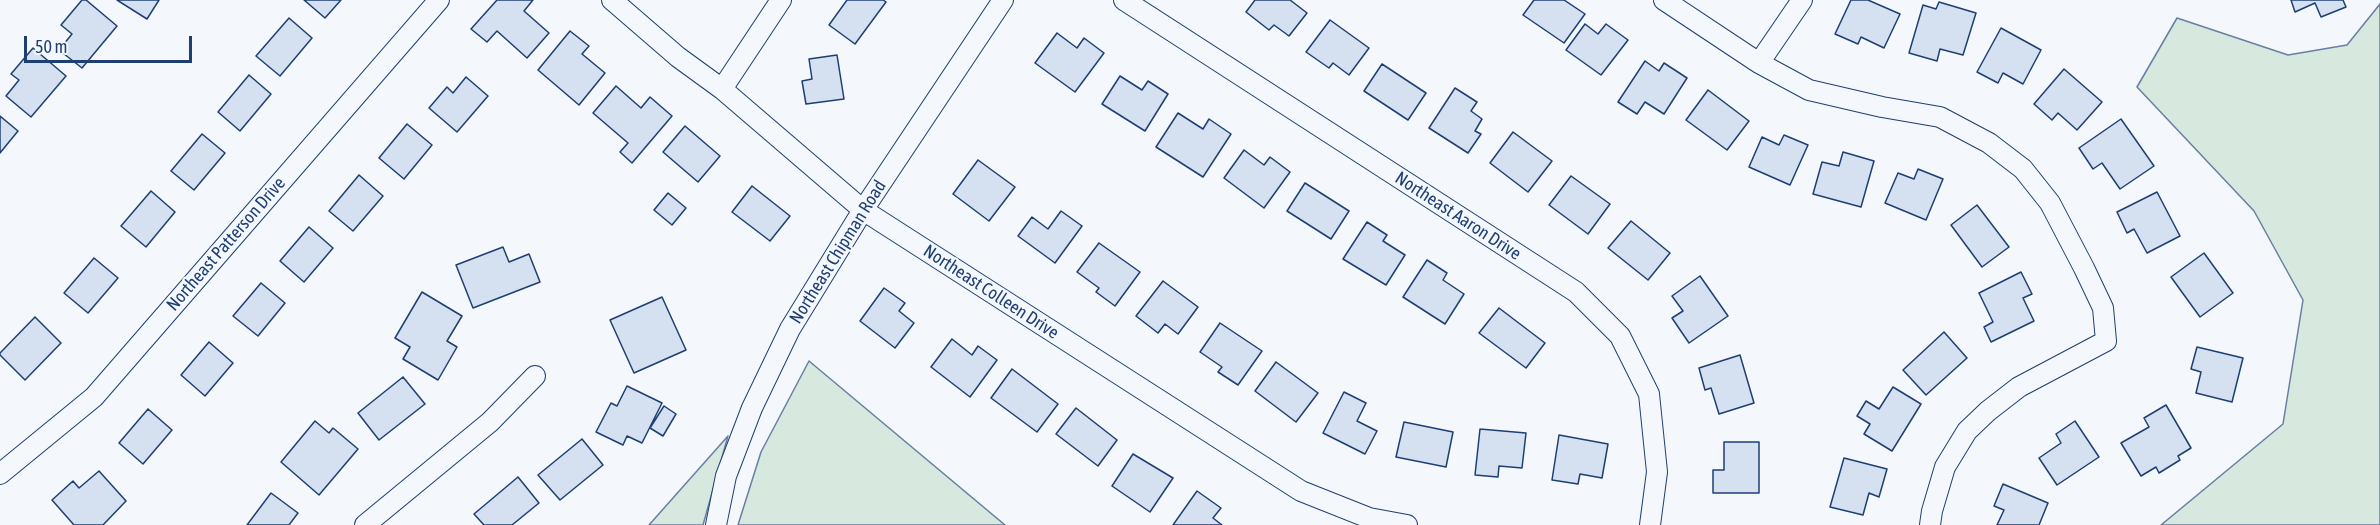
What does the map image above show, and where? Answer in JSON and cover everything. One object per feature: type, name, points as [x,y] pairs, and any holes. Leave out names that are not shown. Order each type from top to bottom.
[{"type":"street","name":"Northeast Patterson Drive","points":[[0,474],[94,397],[439,0]]},
{"type":"street","name":"Northeast Colleen Drive","points":[[612,0],[678,57],[722,89],[863,210],[1301,491],[1369,518],[1407,525]]},
{"type":"street","points":[[722,89],[781,0]]},
{"type":"street","name":"Northeast Chipman Road","points":[[716,525],[726,476],[752,408],[790,329],[863,210],[1004,0]]},
{"type":"street","name":"Northeast Aaron Drive","points":[[1124,0],[1576,292],[1620,336],[1649,394],[1657,472],[1650,525]]},
{"type":"street","points":[[1664,0],[1760,63],[1809,90],[1882,107],[1940,117],[1989,143],[2023,169],[2050,203],[2084,268],[2103,308],[2106,341],[2019,387],[1967,430],[1946,467],[1930,525]]},
{"type":"street","points":[[1760,63],[1802,0]]},
{"type":"street","points":[[365,525],[490,422],[535,376]]},
{"type":"shaded area","points":[[2380,4],[2380,525],[2161,525],[2283,424],[2303,300],[2254,211],[2137,87],[2177,18],[2288,55],[2347,45]]},
{"type":"shaded area","points":[[809,361],[1005,525],[738,525],[761,452]]},
{"type":"shaded area","points":[[728,436],[703,525],[649,525]]},
{"type":"building","points":[[82,0],[86,0],[117,26],[82,68],[59,50],[72,34],[61,25]]},
{"type":"building","points":[[117,0],[159,0],[147,19]]},
{"type":"building","points":[[304,0],[341,0],[325,18]]},
{"type":"building","points":[[497,0],[533,0],[524,11],[549,33],[527,58],[497,31],[487,42],[471,29]]},
{"type":"building","points":[[847,0],[883,0],[886,2],[855,44],[829,25]]},
{"type":"building","points":[[1255,0],[1290,0],[1307,13],[1289,36],[1274,25],[1269,30],[1246,12]]},
{"type":"building","points":[[1534,0],[1564,0],[1585,14],[1564,43],[1523,15]]},
{"type":"building","points":[[1851,0],[1868,0],[1900,14],[1884,48],[1861,37],[1858,44],[1835,34]]},
{"type":"building","points":[[2291,0],[2343,0],[2346,7],[2321,17],[2315,3],[2295,12]]},
{"type":"building","points":[[1939,2],[1976,13],[1963,55],[1940,49],[1937,61],[1909,53],[1923,5],[1936,9]]},
{"type":"building","points":[[289,18],[312,38],[280,76],[256,56]]},
{"type":"building","points":[[1330,20],[1369,48],[1349,75],[1333,63],[1329,68],[1306,52]]},
{"type":"building","points":[[1585,24],[1598,34],[1606,24],[1628,40],[1601,75],[1566,50]]},
{"type":"building","points":[[2001,28],[2041,50],[2023,84],[2003,73],[1998,83],[1977,72]]},
{"type":"building","points":[[570,31],[589,46],[582,54],[605,73],[579,105],[538,70]]},
{"type":"building","points":[[1057,33],[1077,48],[1084,38],[1104,53],[1075,92],[1035,63]]},
{"type":"building","points":[[33,48],[66,76],[31,117],[6,96],[19,80],[11,74]]},
{"type":"building","points":[[837,55],[844,99],[806,104],[802,81],[812,79],[809,59]]},
{"type":"building","points":[[1645,61],[1659,71],[1664,63],[1687,78],[1664,114],[1645,102],[1637,114],[1618,102]]},
{"type":"building","points":[[1382,64],[1426,93],[1408,120],[1364,91]]},
{"type":"building","points":[[2064,69],[2102,102],[2077,130],[2058,113],[2052,120],[2034,104]]},
{"type":"building","points":[[249,75],[271,94],[240,131],[218,112]]},
{"type":"building","points":[[1120,76],[1142,90],[1148,81],[1168,94],[1145,131],[1102,104]]},
{"type":"building","points":[[466,77],[488,96],[457,132],[429,108],[447,87],[453,93]]},
{"type":"building","points":[[616,86],[641,108],[650,97],[672,116],[632,163],[620,152],[628,143],[593,113]]},
{"type":"building","points":[[1455,88],[1477,102],[1471,111],[1482,119],[1475,131],[1481,134],[1468,153],[1429,128]]},
{"type":"building","points":[[1708,90],[1749,121],[1727,150],[1686,120]]},
{"type":"building","points":[[1178,113],[1203,129],[1209,119],[1231,134],[1203,177],[1156,147]]},
{"type":"building","points":[[0,116],[18,131],[0,153]]},
{"type":"building","points":[[2121,119],[2154,166],[2120,189],[2102,163],[2093,169],[2079,148]]},
{"type":"building","points":[[407,124],[432,145],[404,179],[379,158]]},
{"type":"building","points":[[685,126],[720,156],[698,182],[663,152]]},
{"type":"building","points":[[1513,132],[1552,161],[1528,192],[1490,163]]},
{"type":"building","points":[[202,134],[225,153],[194,190],[171,171]]},
{"type":"building","points":[[1784,135],[1808,145],[1790,185],[1749,167],[1762,137],[1779,145]]},
{"type":"building","points":[[1244,150],[1264,165],[1270,157],[1290,172],[1264,208],[1224,178]]},
{"type":"building","points":[[1843,152],[1874,161],[1861,207],[1813,194],[1822,162],[1839,166]]},
{"type":"building","points":[[978,160],[1015,187],[989,221],[953,194]]},
{"type":"building","points":[[1918,169],[1943,179],[1926,220],[1885,203],[1898,173],[1914,179]]},
{"type":"building","points":[[359,175],[383,196],[353,231],[329,211]]},
{"type":"building","points":[[1571,176],[1610,204],[1588,234],[1549,205]]},
{"type":"building","points":[[1305,183],[1349,211],[1331,239],[1287,211]]},
{"type":"building","points":[[752,186],[790,216],[770,241],[732,212]]},
{"type":"building","points":[[151,191],[175,212],[146,247],[121,226]]},
{"type":"building","points":[[2157,192],[2180,236],[2147,253],[2134,229],[2127,233],[2117,212]]},
{"type":"building","points":[[668,193],[686,208],[672,225],[654,210]]},
{"type":"building","points":[[1977,205],[2009,247],[1982,267],[1951,225]]},
{"type":"building","points":[[1061,211],[1082,226],[1055,263],[1018,236],[1032,217],[1048,229]]},
{"type":"building","points":[[1631,221],[1670,253],[1648,280],[1608,248]]},
{"type":"building","points":[[1367,222],[1387,235],[1383,241],[1405,255],[1386,285],[1343,259]]},
{"type":"building","points":[[309,227],[333,248],[304,282],[280,261]]},
{"type":"building","points":[[1099,243],[1140,272],[1115,306],[1096,292],[1099,288],[1077,272]]},
{"type":"building","points":[[503,247],[509,262],[529,254],[540,282],[473,308],[456,265]]},
{"type":"building","points":[[2204,253],[2233,293],[2200,317],[2171,277]]},
{"type":"building","points":[[94,258],[118,278],[88,313],[64,293]]},
{"type":"building","points":[[1427,260],[1447,273],[1443,280],[1464,294],[1445,324],[1403,297]]},
{"type":"building","points":[[2021,272],[2032,294],[2023,298],[2034,321],[1991,342],[1984,327],[1993,322],[1979,293]]},
{"type":"building","points":[[1700,276],[1728,316],[1689,343],[1672,318],[1683,311],[1672,296]]},
{"type":"building","points":[[1163,281],[1198,307],[1178,334],[1165,324],[1158,333],[1136,316]]},
{"type":"building","points":[[261,283],[285,303],[258,336],[233,316]]},
{"type":"building","points":[[884,288],[905,303],[899,311],[914,323],[895,348],[860,321]]},
{"type":"building","points":[[422,292],[462,316],[447,341],[457,347],[438,380],[403,359],[410,347],[395,338]]},
{"type":"building","points":[[662,297],[686,350],[634,373],[610,320]]},
{"type":"building","points":[[1499,308],[1545,343],[1526,368],[1479,333]]},
{"type":"building","points":[[35,317],[61,343],[25,380],[0,353]]},
{"type":"building","points":[[1220,323],[1262,351],[1238,385],[1218,372],[1222,367],[1200,352]]},
{"type":"building","points":[[1944,332],[1967,358],[1926,395],[1903,370]]},
{"type":"building","points":[[952,339],[972,355],[978,346],[997,360],[970,397],[931,367]]},
{"type":"building","points":[[209,342],[233,363],[205,396],[181,375]]},
{"type":"building","points":[[2197,347],[2243,358],[2232,402],[2196,393],[2201,372],[2191,369]]},
{"type":"building","points":[[1740,355],[1754,403],[1719,414],[1711,388],[1705,390],[1699,368]]},
{"type":"building","points":[[1276,362],[1318,393],[1296,422],[1255,391]]},
{"type":"building","points":[[1012,369],[1058,404],[1037,432],[991,398]]},
{"type":"building","points":[[403,377],[425,404],[379,440],[358,413]]},
{"type":"building","points":[[627,386],[662,403],[642,443],[627,436],[623,445],[596,432],[611,403],[617,406]]},
{"type":"building","points":[[1893,387],[1921,404],[1892,451],[1864,434],[1870,424],[1857,416],[1866,401],[1879,409]]},
{"type":"building","points":[[1344,392],[1366,403],[1357,421],[1377,431],[1365,454],[1323,433]]},
{"type":"building","points":[[2166,405],[2191,448],[2178,456],[2180,460],[2159,473],[2156,467],[2141,476],[2121,443],[2149,427],[2144,418]]},
{"type":"building","points":[[664,406],[676,414],[663,436],[650,428]]},
{"type":"building","points":[[1076,408],[1117,440],[1098,466],[1056,434]]},
{"type":"building","points":[[148,409],[172,430],[143,464],[119,443]]},
{"type":"building","points":[[315,421],[329,433],[333,428],[358,449],[319,495],[281,462]]},
{"type":"building","points":[[2075,421],[2099,457],[2057,485],[2039,458],[2061,443],[2056,434]]},
{"type":"building","points":[[1404,422],[1453,432],[1446,467],[1396,457]]},
{"type":"building","points":[[1480,429],[1526,433],[1522,468],[1499,466],[1498,477],[1475,475]]},
{"type":"building","points":[[1559,435],[1608,444],[1602,478],[1580,474],[1578,484],[1552,480]]},
{"type":"building","points":[[582,439],[603,465],[560,500],[538,475]]},
{"type":"building","points":[[1724,442],[1759,442],[1759,493],[1713,493],[1713,470],[1724,470]]},
{"type":"building","points":[[1133,454],[1173,478],[1150,512],[1112,486]]},
{"type":"building","points":[[1844,458],[1887,469],[1879,497],[1869,493],[1863,515],[1830,507]]},
{"type":"building","points":[[99,471],[126,501],[103,525],[74,525],[52,500],[73,481],[79,488]]},
{"type":"building","points":[[518,477],[539,503],[512,525],[484,525],[474,514]]},
{"type":"building","points":[[2003,484],[2048,503],[2039,525],[1997,525],[2004,510],[1994,506]]},
{"type":"building","points":[[1197,491],[1221,508],[1213,518],[1222,525],[1173,525]]},
{"type":"building","points":[[271,493],[298,513],[289,525],[247,525]]}]
